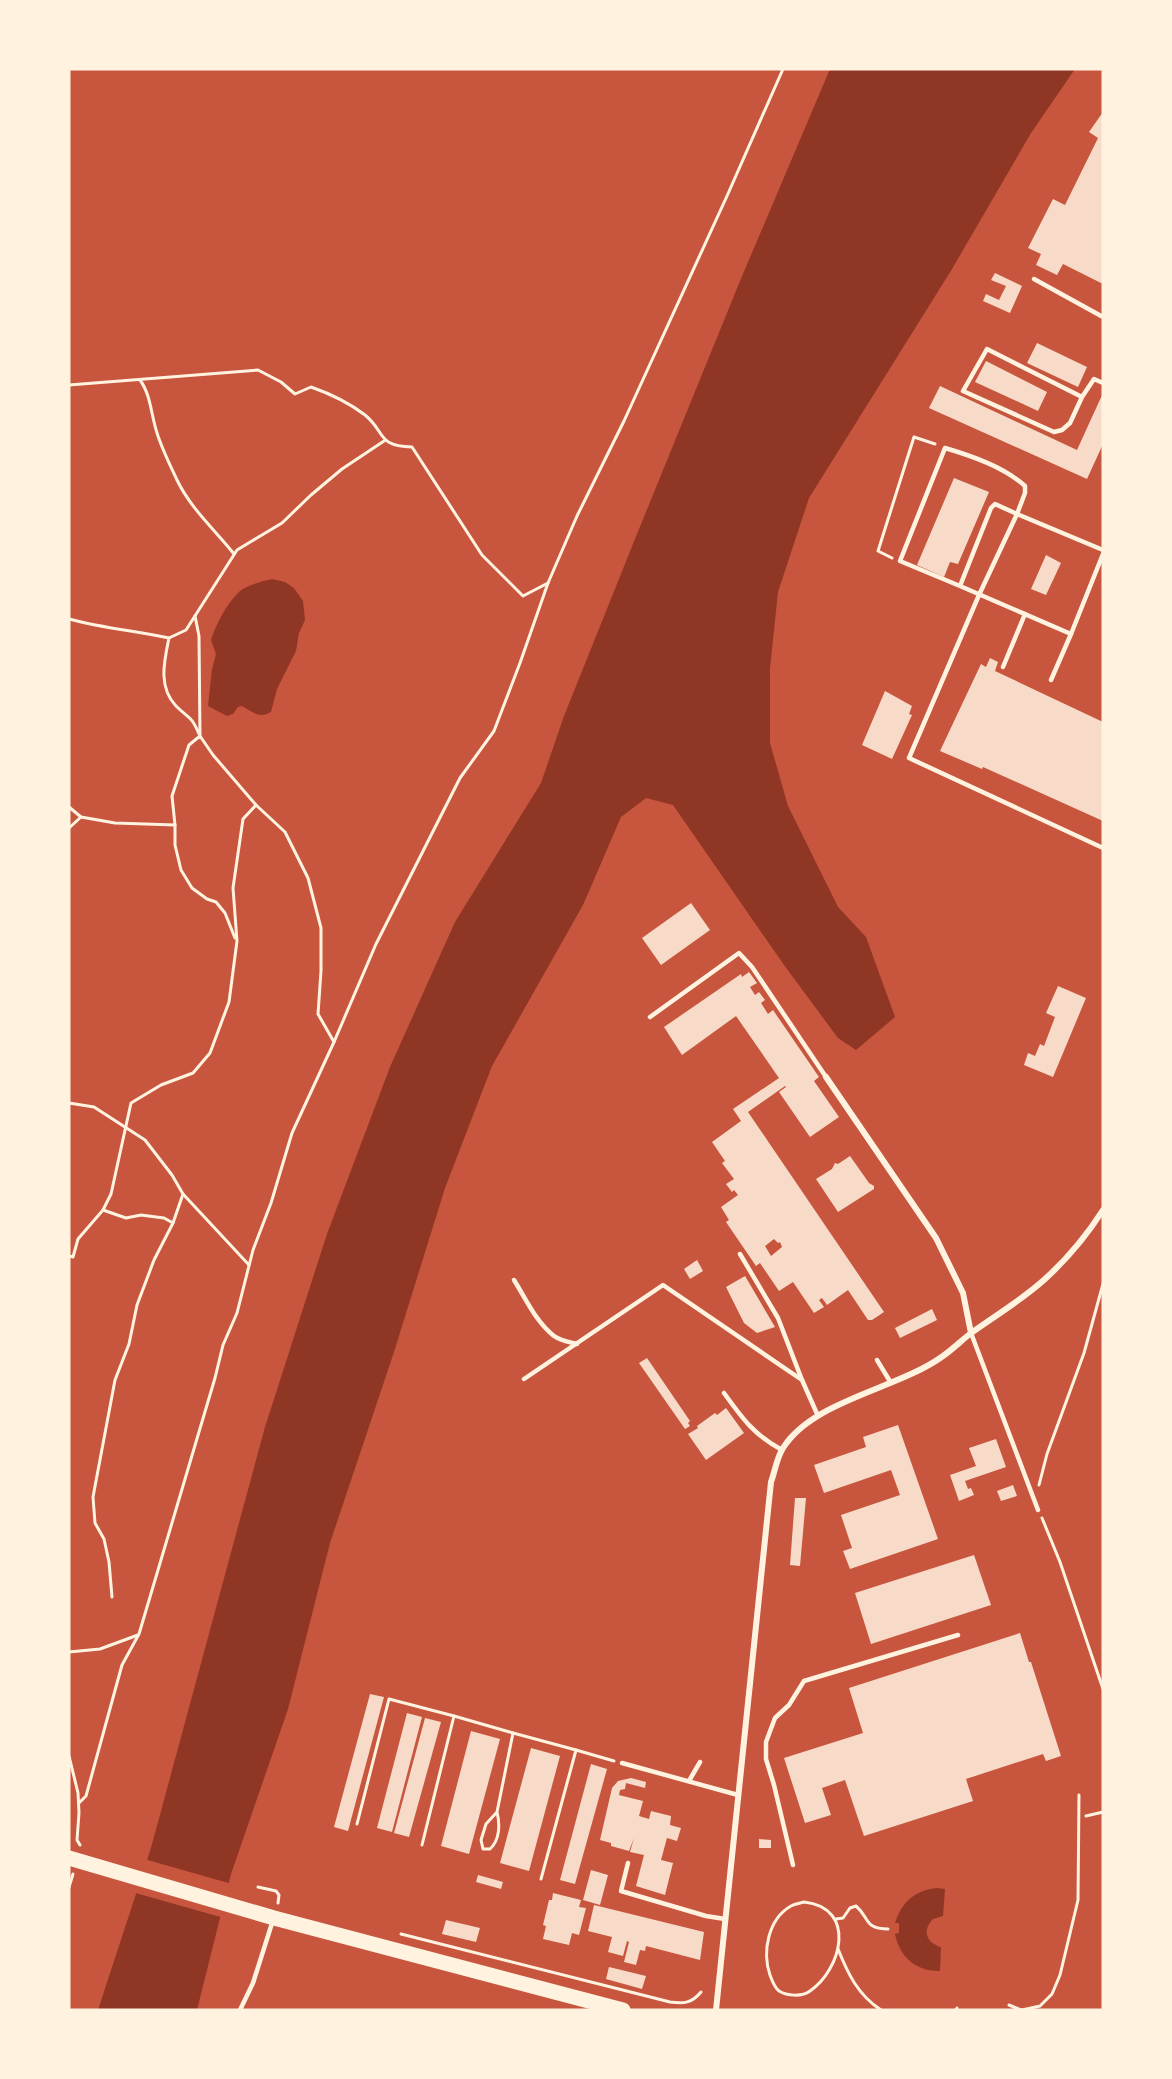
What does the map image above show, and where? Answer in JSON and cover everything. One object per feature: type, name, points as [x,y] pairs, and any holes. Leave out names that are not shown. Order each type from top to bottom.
[{"type":"main road","points":[[76,1856],[94,1866],[271,1912],[623,2010]]},
{"type":"street","points":[[826,1077],[936,1238],[963,1293],[971,1333]]},
{"type":"street","points":[[716,2010],[771,1482],[782,1450],[800,1427],[818,1416],[942,1357],[971,1333],[1003,1312],[1044,1280],[1068,1256],[1103,1210]]},
{"type":"lane","points":[[1034,279],[1103,317]]},
{"type":"lane","points":[[1082,398],[987,349],[963,391],[1054,432],[1062,430],[1070,423],[1094,379],[1103,383]]},
{"type":"lane","points":[[1071,634],[1025,615],[979,595],[960,586],[900,561],[945,448],[976,459],[1016,478],[1025,486],[1025,493],[979,595],[909,758],[1103,848]]},
{"type":"lane","points":[[960,586],[991,508],[996,504],[1103,552],[1051,680]]},
{"type":"lane","points":[[1003,667],[1025,615]]},
{"type":"lane","points":[[650,1017],[739,953],[753,967],[826,1077]]},
{"type":"lane","points":[[740,1254],[778,1318],[818,1416]]},
{"type":"lane","points":[[514,1280],[537,1318],[554,1336],[577,1344]]},
{"type":"lane","points":[[524,1379],[663,1285],[802,1380]]},
{"type":"lane","points":[[971,1333],[1038,1510]]},
{"type":"lane","points":[[878,1360],[891,1383]]},
{"type":"lane","points":[[724,1393],[749,1427],[766,1442],[782,1450]]},
{"type":"lane","points":[[793,1864],[774,1785],[765,1759],[766,1742],[775,1718],[789,1705],[804,1681],[958,1635]]},
{"type":"lane","points":[[689,1781],[700,1762]]},
{"type":"lane","points":[[622,1763],[738,1795]]},
{"type":"lane","points":[[628,1863],[621,1891],[706,1916],[725,1919]]},
{"type":"lane","points":[[240,2010],[253,1983],[271,1912]]},
{"type":"path","points":[[79,1803],[86,1796],[122,1665],[140,1634],[223,1345],[237,1313],[253,1250],[271,1203],[292,1133],[376,944],[460,778],[494,731],[548,583],[577,516],[624,421],[783,69]]},
{"type":"path","points":[[69,385],[258,370],[281,382],[295,394],[311,387],[340,397],[368,417],[384,441],[398,447],[412,447],[482,555],[523,596],[548,583]]},
{"type":"path","points":[[140,380],[146,388],[157,433],[177,482],[197,513],[216,531],[234,554]]},
{"type":"path","points":[[900,561],[878,551],[915,436],[945,448]]},
{"type":"path","points":[[69,619],[93,626],[169,638],[186,630],[237,550],[282,523],[342,470],[384,441]]},
{"type":"path","points":[[195,616],[199,636],[200,736],[189,746],[172,796],[175,845],[181,870],[192,888],[207,899],[216,902],[225,914],[237,941]]},
{"type":"path","points":[[169,638],[164,680],[171,700],[192,718],[200,736],[213,755],[256,805],[285,832],[308,878],[321,928],[318,1014],[334,1042]]},
{"type":"path","points":[[70,1258],[78,1239],[103,1210],[111,1194],[131,1103],[161,1085],[193,1073],[210,1053],[229,1002],[237,941],[233,888],[243,819],[256,805]]},
{"type":"path","points":[[69,807],[81,817],[115,823],[175,825]]},
{"type":"path","points":[[69,828],[81,817]]},
{"type":"path","points":[[69,1103],[94,1107],[145,1140],[172,1175],[183,1194],[249,1265]]},
{"type":"path","points":[[112,1597],[109,1562],[104,1539],[95,1523],[93,1497],[115,1380],[129,1344],[137,1305],[154,1260],[173,1223],[183,1194]]},
{"type":"path","points":[[103,1210],[126,1218],[141,1215],[164,1218],[173,1223]]},
{"type":"path","points":[[1103,1284],[1080,1364],[1047,1454],[1040,1485],[1038,1510],[1060,1562],[1103,1689]]},
{"type":"path","points":[[69,1652],[100,1649],[140,1634]]},
{"type":"path","points":[[357,1824],[389,1699],[622,1763]]},
{"type":"path","points":[[422,1845],[454,1716]]},
{"type":"path","points":[[497,1812],[486,1824],[481,1840],[483,1849],[490,1850],[496,1844],[500,1824],[497,1812],[513,1733]]},
{"type":"path","points":[[541,1879],[576,1750]]},
{"type":"path","points":[[69,1756],[79,1803],[76,1856]]},
{"type":"path","points":[[1009,2005],[1022,2010],[1040,2006],[1052,1994],[1060,1975],[1078,1900],[1079,1795]]},
{"type":"path","points":[[1086,1816],[1103,1812]]},
{"type":"path","points":[[258,1887],[276,1891],[279,1895],[271,1912]]},
{"type":"path","points":[[804,1902],[815,1903],[825,1908],[836,1919],[839,1932],[838,1948],[830,1967],[820,1981],[810,1991],[792,1995],[779,1990],[772,1982],[765,1954],[769,1935],[777,1920],[790,1906],[804,1902]]},
{"type":"path","points":[[836,1919],[843,1918],[850,1908],[856,1906],[863,1912],[865,1921],[871,1926],[888,1929]]},
{"type":"path","points":[[400,1933],[670,2002],[683,2004],[695,2000],[701,1992]]},
{"type":"path","points":[[838,1948],[847,1973],[866,2000],[881,2010]]},
{"type":"shaded area","points":[[830,69],[1075,69],[1031,133],[952,269],[809,498],[778,592],[770,668],[770,743],[788,806],[838,907],[866,937],[895,1017],[856,1050],[838,1038],[784,965],[673,805],[646,798],[621,817],[583,905],[492,1066],[445,1188],[394,1352],[330,1543],[288,1709],[231,1874],[197,2010],[98,2010],[151,1848],[265,1427],[327,1234],[390,1067],[455,922],[541,783],[564,716],[635,539],[740,281]]},
{"type":"shaded area","points":[[272,579],[285,582],[294,588],[303,601],[305,620],[299,633],[296,651],[277,689],[271,712],[259,715],[242,706],[227,716],[208,706],[216,654],[211,640],[222,614],[240,591]]},
{"type":"shaded area","points":[[936,1888],[945,1889],[943,1916],[933,1919],[928,1927],[927,1936],[941,1947],[940,1971],[924,1969],[910,1962],[901,1950],[895,1934],[899,1933],[899,1923],[895,1923],[905,1903],[921,1892]]},
{"type":"pier","points":[[144,1859],[232,1884],[224,1918],[132,1892]]},
{"type":"building","points":[[1103,112],[1103,284],[1063,264],[1057,275],[1036,265],[1041,254],[1028,248],[1053,199],[1065,205],[1098,138],[1089,132]]},
{"type":"building","points":[[995,273],[1022,286],[1010,313],[983,301],[986,294],[999,300],[1006,286],[991,280]]},
{"type":"building","points":[[1037,343],[1087,367],[1078,387],[1027,363]]},
{"type":"building","points":[[986,361],[1047,392],[1038,411],[975,382]]},
{"type":"building","points":[[940,386],[1077,450],[1103,393],[1103,444],[1087,479],[929,408]]},
{"type":"building","points":[[954,478],[989,492],[958,564],[950,562],[944,577],[917,565]]},
{"type":"building","points":[[1046,555],[1061,563],[1046,595],[1031,589]]},
{"type":"building","points":[[990,658],[998,662],[995,671],[1103,722],[1103,821],[983,767],[982,769],[940,751],[981,664],[986,667]]},
{"type":"building","points":[[885,691],[912,706],[909,714],[912,715],[892,759],[862,745]]},
{"type":"building","points":[[691,903],[710,930],[661,965],[642,938]]},
{"type":"building","points":[[749,972],[757,983],[750,987],[755,995],[759,992],[765,1000],[761,1003],[768,1014],[773,1010],[819,1077],[814,1081],[839,1117],[810,1137],[779,1092],[785,1086],[748,1112],[884,1312],[872,1320],[868,1320],[848,1290],[827,1305],[822,1298],[819,1300],[824,1307],[814,1313],[793,1282],[779,1291],[760,1263],[756,1266],[726,1222],[729,1220],[721,1207],[738,1195],[734,1190],[732,1192],[726,1184],[734,1179],[722,1163],[725,1161],[712,1142],[741,1121],[733,1109],[779,1078],[736,1016],[682,1055],[664,1027],[741,974],[742,977]],"holes":[[[774,1239],[780,1242],[782,1247],[771,1256],[765,1246]]]},
{"type":"building","points":[[1058,986],[1086,998],[1053,1077],[1024,1065],[1028,1053],[1035,1056],[1040,1044],[1044,1046],[1055,1017],[1046,1013]]},
{"type":"building","points":[[850,1156],[874,1189],[838,1212],[816,1179],[832,1169],[835,1163],[838,1164]]},
{"type":"building","points":[[697,1260],[703,1271],[690,1279],[684,1269]]},
{"type":"building","points":[[745,1276],[775,1327],[757,1333],[744,1323],[726,1287]]},
{"type":"building","points":[[932,1309],[937,1320],[900,1338],[895,1328]]},
{"type":"building","points":[[647,1358],[690,1421],[688,1423],[690,1426],[685,1429],[639,1363]]},
{"type":"building","points":[[726,1408],[744,1433],[706,1460],[688,1434],[715,1413],[717,1415]]},
{"type":"building","points":[[898,1425],[938,1539],[850,1569],[843,1551],[852,1548],[841,1515],[900,1495],[891,1470],[824,1493],[814,1465],[866,1447],[863,1437]]},
{"type":"building","points":[[996,1439],[1006,1467],[965,1481],[968,1489],[971,1488],[974,1495],[959,1501],[950,1475],[976,1466],[969,1448]]},
{"type":"building","points":[[1013,1485],[1017,1496],[1001,1501],[997,1491]]},
{"type":"building","points":[[795,1498],[806,1498],[800,1566],[790,1565]]},
{"type":"building","points":[[974,1555],[991,1605],[871,1644],[855,1593]]},
{"type":"building","points":[[1020,1633],[1061,1756],[1046,1761],[1043,1754],[966,1779],[973,1801],[864,1836],[845,1780],[822,1788],[831,1815],[805,1823],[784,1758],[863,1733],[849,1688]]},
{"type":"building","points":[[370,1694],[384,1697],[348,1831],[334,1827]]},
{"type":"building","points":[[407,1713],[422,1717],[392,1832],[377,1828]]},
{"type":"building","points":[[425,1718],[441,1722],[409,1837],[394,1833]]},
{"type":"building","points":[[471,1731],[500,1739],[469,1854],[441,1846]]},
{"type":"building","points":[[531,1748],[560,1756],[529,1871],[500,1863]]},
{"type":"building","points":[[591,1764],[607,1769],[575,1884],[560,1880]]},
{"type":"building","points":[[631,1778],[646,1782],[645,1788],[626,1783],[625,1789],[620,1790],[619,1795],[643,1801],[639,1816],[649,1819],[651,1811],[671,1816],[670,1825],[681,1828],[677,1841],[667,1838],[661,1860],[673,1863],[665,1895],[636,1886],[644,1855],[630,1852],[634,1838],[629,1851],[600,1840],[612,1788],[618,1781]]},
{"type":"building","points":[[759,1839],[771,1840],[771,1848],[759,1848]]},
{"type":"building","points":[[591,1870],[608,1875],[600,1905],[583,1900]]},
{"type":"building","points":[[478,1875],[503,1882],[501,1889],[476,1882]]},
{"type":"building","points":[[553,1893],[581,1900],[579,1907],[586,1908],[579,1935],[572,1933],[569,1945],[543,1939],[546,1926],[543,1925]]},
{"type":"building","points":[[594,1905],[704,1932],[700,1960],[646,1946],[645,1951],[640,1950],[636,1965],[624,1962],[629,1942],[627,1941],[623,1956],[608,1952],[612,1937],[588,1931]]},
{"type":"building","points":[[446,1920],[480,1928],[476,1942],[442,1934]]},
{"type":"building","points":[[609,1967],[646,1976],[642,1989],[606,1979]]}]
